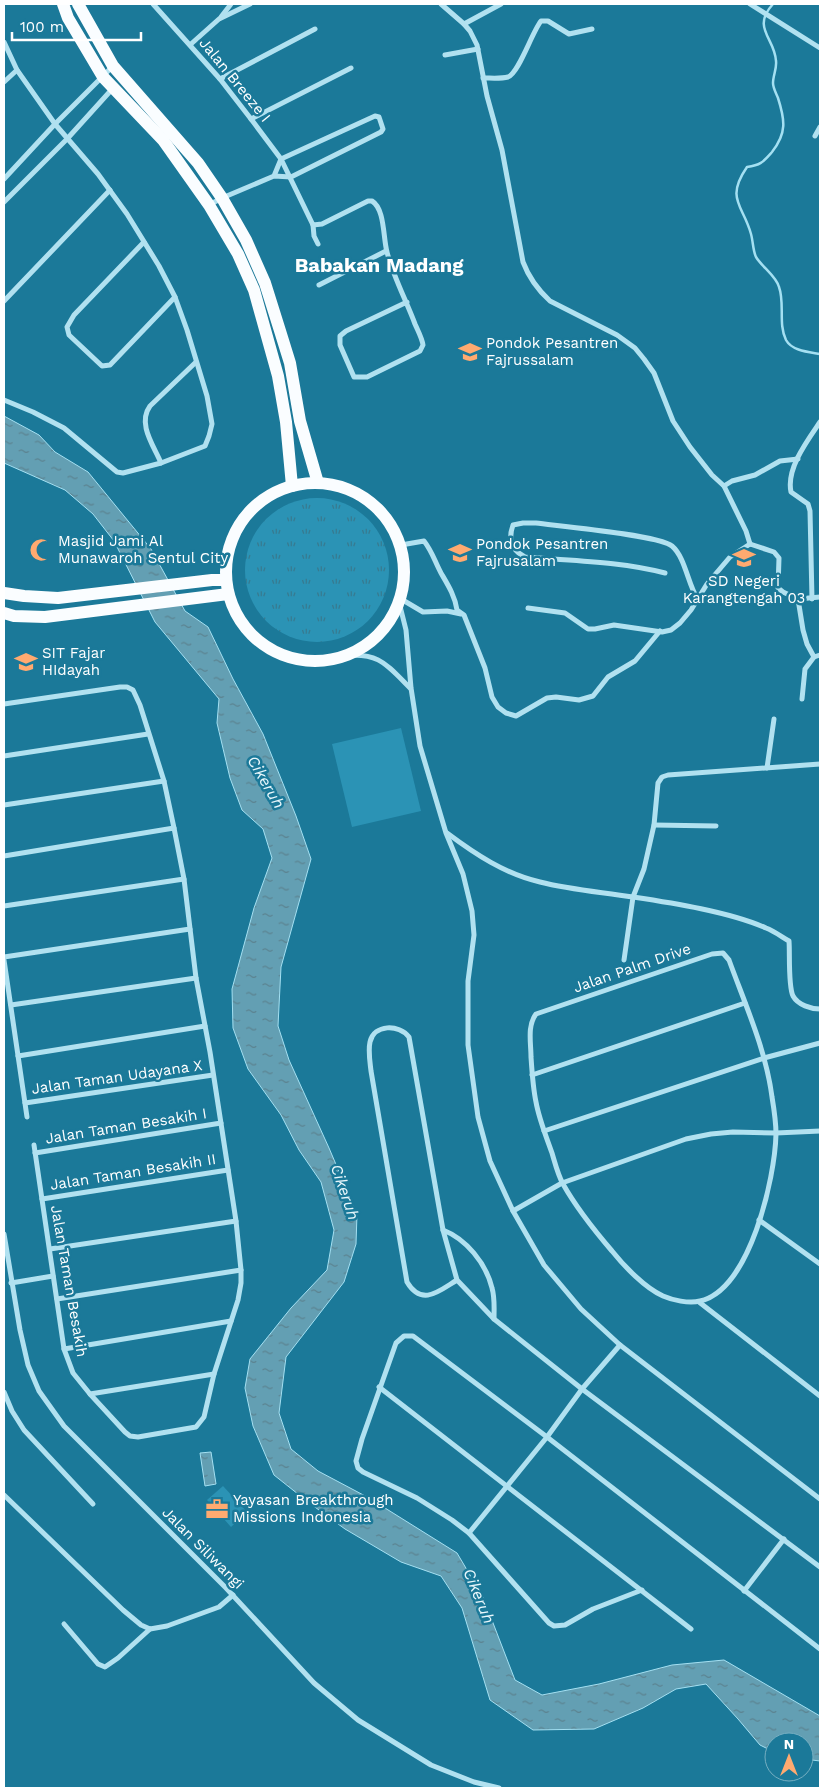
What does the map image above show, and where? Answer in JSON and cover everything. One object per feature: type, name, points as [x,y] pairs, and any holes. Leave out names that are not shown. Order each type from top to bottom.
[{"type":"main road","points":[[62,4],[68,18],[103,77],[163,140],[209,205],[238,254],[254,290],[278,376],[286,422],[292,486]]},
{"type":"main road","points":[[78,4],[113,66],[198,163],[222,198],[246,240],[265,283],[290,363],[300,420],[318,483]]},
{"type":"main road","points":[[318,483],[340,486],[360,495],[378,508],[392,525],[401,545],[404,581],[400,600],[391,620],[370,642],[343,656],[314,661],[285,656],[260,642],[240,621],[228,594],[226,580],[227,555],[235,532],[249,511],[269,496],[292,486],[318,483]]},
{"type":"main road","points":[[4,593],[58,598],[226,580]]},
{"type":"main road","points":[[4,613],[14,616],[45,617],[228,594]]},
{"type":"street","points":[[191,44],[219,19],[231,4]]},
{"type":"street","points":[[219,19],[250,4]]},
{"type":"street","points":[[441,4],[464,24],[474,38],[478,49],[492,119],[502,150],[520,248],[528,274],[550,301],[617,335],[635,348],[654,373],[673,421],[690,447],[712,475],[724,486],[746,531],[750,544]]},
{"type":"street","points":[[464,24],[501,4]]},
{"type":"street","points":[[750,4],[820,48]]},
{"type":"street","name":"Jalan Breeze I","points":[[156,5],[220,79],[281,159],[313,225],[314,236],[318,244]]},
{"type":"street","points":[[483,78],[506,78],[511,75],[520,62],[540,21],[548,21],[569,34],[592,29]]},
{"type":"street","points":[[220,79],[315,29]]},
{"type":"street","points":[[4,42],[16,70],[55,124],[110,190],[144,242],[175,296],[207,396],[212,424],[205,446],[161,463],[127,473],[117,472],[64,428],[4,400]]},
{"type":"street","points":[[446,55],[478,49]]},
{"type":"street","points":[[4,179],[113,66]]},
{"type":"street","points":[[251,119],[351,68]]},
{"type":"street","points":[[4,82],[16,70]]},
{"type":"street","points":[[4,202],[67,139],[123,78]]},
{"type":"street","points":[[209,205],[274,176],[291,177],[381,132],[383,129],[379,117],[376,116],[281,159],[274,176]]},
{"type":"street","points":[[815,136],[820,127]]},
{"type":"street","points":[[4,301],[110,190]]},
{"type":"street","points":[[313,225],[322,224],[372,201],[375,203],[380,210],[386,251],[396,279],[407,302],[423,343],[423,348],[420,351],[367,377],[354,377],[340,345],[340,336],[346,330],[407,302]]},
{"type":"street","points":[[144,242],[74,315],[69,323],[67,331],[69,335],[102,366],[110,365],[175,296]]},
{"type":"street","points":[[319,285],[386,251]]},
{"type":"street","points":[[161,463],[145,426],[145,415],[150,406],[196,362]]},
{"type":"street","points":[[812,599],[810,511],[808,504],[791,492],[789,484],[790,476],[803,447],[820,422]]},
{"type":"street","points":[[724,486],[732,481],[755,474],[780,461],[798,459]]},
{"type":"street","points":[[665,573],[600,562],[525,557],[516,553],[513,546],[511,532],[513,524],[530,523],[636,536],[672,545],[679,555],[691,588],[697,598]]},
{"type":"street","points":[[401,545],[424,541],[431,549],[455,600],[457,610],[464,615],[484,668],[492,697],[498,707],[506,713],[516,716],[547,698],[556,697],[580,700],[593,696],[608,677],[635,661],[660,631]]},
{"type":"street","points":[[528,608],[565,613],[588,629],[614,625],[660,631],[671,630],[691,610],[697,598],[730,557],[750,544]]},
{"type":"street","points":[[750,544],[774,552],[779,558],[778,584],[780,591],[798,599],[820,597]]},
{"type":"street","points":[[798,599],[807,644],[817,656],[805,669],[802,699]]},
{"type":"street","points":[[400,600],[424,612],[447,611],[464,615]]},
{"type":"street","points":[[400,600],[406,630],[411,688],[420,746],[446,833],[463,874],[474,924],[468,981],[468,1045],[478,1117],[490,1162],[513,1211],[544,1265],[581,1309],[620,1345],[820,1499]]},
{"type":"street","points":[[343,656],[361,654],[373,657],[392,670],[411,688]]},
{"type":"street","points":[[4,704],[120,687],[127,687],[133,690],[136,695],[164,781],[184,879],[196,978],[236,1221],[241,1283],[238,1300],[214,1374],[90,1394]]},
{"type":"street","points":[[767,768],[774,719]]},
{"type":"street","points":[[4,756],[148,734]]},
{"type":"street","points":[[624,960],[633,897],[644,870],[654,824],[658,783],[662,778],[668,775],[820,764]]},
{"type":"street","points":[[4,805],[164,781]]},
{"type":"street","points":[[654,824],[716,826]]},
{"type":"street","points":[[4,856],[174,828]]},
{"type":"street","points":[[446,833],[478,856],[507,871],[538,882],[705,911],[767,928],[789,941],[793,995],[802,1005],[820,1009]]},
{"type":"street","points":[[4,906],[184,879]]},
{"type":"street","points":[[27,1117],[4,958],[190,929]]},
{"type":"street","name":"Jalan Palm Drive","points":[[723,953],[729,960],[764,1058],[772,1095],[776,1133],[770,1178],[753,1239],[731,1280],[710,1297],[699,1302],[662,1296],[625,1267],[591,1227],[562,1183],[536,1104],[532,1075],[531,1020],[536,1014],[545,1010],[712,954],[723,953]]},
{"type":"street","points":[[10,1005],[196,978]]},
{"type":"street","points":[[532,1075],[745,1003]]},
{"type":"street","points":[[18,1056],[205,1026]]},
{"type":"street","points":[[457,1280],[426,1296],[418,1294],[411,1289],[407,1282],[370,1063],[370,1042],[380,1029],[400,1029],[409,1037],[443,1230],[457,1280],[494,1319],[582,1389],[784,1539],[820,1568]]},
{"type":"street","points":[[544,1131],[764,1058],[820,1043]]},
{"type":"street","name":"Jalan Taman Udayana X","points":[[25,1103],[213,1075]]},
{"type":"street","name":"Jalan Taman Besakih I","points":[[35,1153],[221,1123]]},
{"type":"street","points":[[513,1211],[562,1183],[686,1139],[732,1132],[820,1131]]},
{"type":"street","name":"Jalan Taman Besakih","points":[[34,1145],[64,1349],[73,1373],[125,1432],[130,1436],[138,1437],[196,1427],[201,1423],[214,1374]]},
{"type":"street","name":"Jalan Taman Besakih II","points":[[42,1199],[228,1170]]},
{"type":"street","points":[[759,1220],[820,1264]]},
{"type":"street","points":[[50,1250],[236,1221]]},
{"type":"street","points":[[443,1230],[454,1234],[471,1250],[488,1277],[494,1300],[494,1319]]},
{"type":"street","name":"Jalan Siliwangi","points":[[4,1234],[11,1283],[28,1365],[39,1391],[49,1408],[82,1445],[233,1595],[314,1683],[358,1720],[431,1765],[474,1782],[499,1788]]},
{"type":"street","points":[[57,1298],[240,1270]]},
{"type":"street","points":[[11,1283],[53,1276]]},
{"type":"street","points":[[699,1302],[820,1396]]},
{"type":"street","points":[[64,1349],[231,1321]]},
{"type":"street","points":[[642,1590],[593,1609],[565,1625],[554,1626],[549,1623],[469,1533],[417,1498],[358,1468],[356,1461],[362,1439],[396,1343],[404,1336],[413,1336],[547,1437],[820,1649]]},
{"type":"street","points":[[469,1533],[547,1437],[582,1389],[620,1345]]},
{"type":"street","points":[[379,1387],[691,1629]]},
{"type":"street","points":[[4,1392],[12,1411],[24,1430],[94,1504]]},
{"type":"street","points":[[4,1496],[123,1610],[141,1625],[150,1629]]},
{"type":"street","points":[[744,1591],[784,1539]]},
{"type":"street","points":[[64,1624],[98,1664],[104,1667],[118,1658],[150,1629],[167,1626],[219,1607],[233,1595]]},
{"type":"green space","points":[[317,498],[344,504],[368,519],[383,543],[389,570],[383,597],[368,621],[344,636],[317,642],[290,636],[266,621],[251,597],[245,570],[251,543],[266,519],[290,504]]},
{"type":"green space","points":[[401,728],[421,811],[352,827],[332,744]]},
{"type":"green space","points":[[223,1486],[247,1512],[231,1527],[207,1500]]},
{"type":"water","name":"Cikeruh","points":[[4,416],[39,435],[55,452],[88,472],[151,549],[185,611],[208,627],[233,679],[263,734],[311,859],[281,967],[278,1026],[289,1060],[357,1214],[356,1244],[344,1282],[286,1357],[279,1413],[291,1449],[318,1471],[369,1498],[457,1553],[483,1597],[515,1680],[542,1695],[599,1684],[672,1665],[724,1660],[820,1716],[820,1761],[814,1760],[814,1732],[764,1732],[764,1747],[760,1745],[706,1684],[676,1689],[643,1708],[594,1729],[533,1730],[490,1700],[462,1608],[441,1576],[401,1562],[345,1529],[274,1475],[253,1426],[245,1388],[250,1359],[291,1308],[327,1270],[334,1230],[321,1182],[299,1150],[281,1115],[248,1069],[233,1028],[232,989],[254,908],[272,858],[263,829],[242,810],[230,778],[217,723],[219,699],[155,622],[114,541],[93,514],[65,490],[4,463]]},
{"type":"water","points":[[211,1452],[216,1484],[205,1486],[200,1453]]},
{"type":"waterway","points":[[773,4],[767,12],[764,27],[775,53],[776,64],[773,85],[782,113],[782,132],[772,152],[759,164],[747,167],[737,187],[736,195],[748,224],[756,257],[775,279],[779,287],[782,300],[782,327],[786,340],[796,349],[820,354]]},
{"type":"place","name":"Pondok Pesantren Fajrussalam","points":[[470,352]]},
{"type":"place","name":"Masjid Jami Al Munawaroh Sentul City","points":[[41,550]]},
{"type":"place","name":"Pondok Pesantren Fajrusalam","points":[[460,553]]},
{"type":"place","name":"SD Negeri Karangtengah 03","points":[[744,558]]},
{"type":"place","name":"SIT Fajar HIdayah","points":[[26,662]]},
{"type":"place","name":"Yayasan Breakthrough Missions Indonesia","points":[[217,1509]]},
{"type":"district","name":"Babakan Madang","points":[[379,265]]}]
